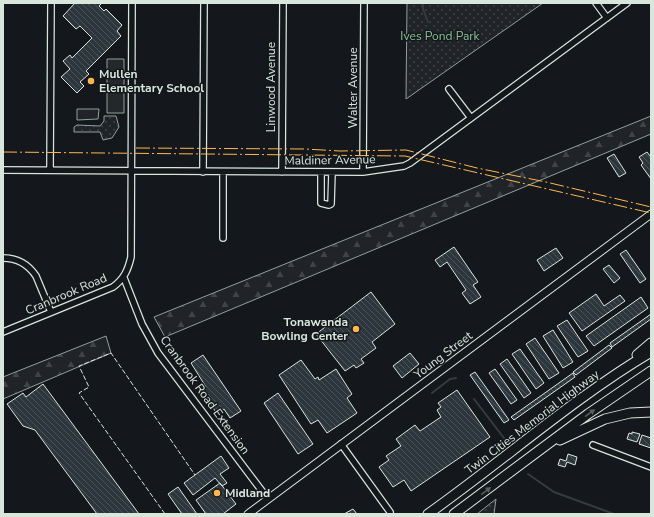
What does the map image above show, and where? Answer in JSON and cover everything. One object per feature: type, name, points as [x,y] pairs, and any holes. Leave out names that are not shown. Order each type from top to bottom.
[{"type":"main road","points":[[618,372],[651,343]]},
{"type":"main road","name":"Twin Cities Memorial Highway","points":[[428,514],[463,490],[544,426],[618,372],[651,352]]},
{"type":"main road","points":[[454,514],[601,405],[651,371]]},
{"type":"main road","points":[[543,448],[605,419],[630,413],[651,412]]},
{"type":"street","points":[[50,170],[51,3]]},
{"type":"street","name":"Cranbrook Road","points":[[3,332],[113,287],[124,278],[129,266],[131,257],[132,3]]},
{"type":"street","points":[[204,3],[204,172]]},
{"type":"street","name":"Linwood Avenue","points":[[282,172],[283,3]]},
{"type":"street","name":"Walter Avenue","points":[[363,172],[364,3]]},
{"type":"street","points":[[596,3],[607,18]]},
{"type":"street","name":"Maldiner Avenue","points":[[3,170],[363,172],[404,166],[627,3]]},
{"type":"street","points":[[449,89],[471,118]]},
{"type":"street","points":[[222,238],[224,172]]},
{"type":"street","points":[[321,172],[321,203],[329,205],[331,204],[332,199],[332,172]]},
{"type":"street","name":"Young Street","points":[[248,514],[651,214]]},
{"type":"street","points":[[3,258],[15,259],[22,262],[32,271],[36,276],[51,312]]},
{"type":"street","name":"Cranbrook Road Extension","points":[[124,278],[142,324],[158,353],[268,499]]},
{"type":"street","points":[[341,444],[390,512]]},
{"type":"street","points":[[593,446],[651,467]]},
{"type":"green space","name":"Ives Pond Park","points":[[407,3],[543,3],[406,99]]},
{"type":"green space","points":[[77,109],[99,109],[98,119],[77,120]]},
{"type":"green space","points":[[104,116],[116,116],[119,127],[112,138],[103,140],[100,132],[74,132],[74,127],[77,125],[100,126],[104,121]]},
{"type":"green space","points":[[651,116],[651,134],[165,337],[154,317]]},
{"type":"green space","points":[[106,336],[111,353],[3,399],[3,377]]},
{"type":"green space","points":[[496,499],[494,514],[477,514]]},
{"type":"shaded area","points":[[107,59],[124,59],[124,113],[107,113]]},
{"type":"building","points":[[75,3],[102,3],[99,6],[104,11],[106,9],[122,25],[117,31],[121,36],[86,71],[89,74],[80,82],[84,86],[77,93],[61,77],[70,69],[63,61],[70,55],[72,58],[92,38],[80,26],[76,29],[63,16]]},
{"type":"building","points":[[647,152],[651,157],[651,179],[641,165],[643,163],[639,157]]},
{"type":"building","points":[[614,154],[626,173],[619,177],[607,158]]},
{"type":"building","points":[[454,247],[478,282],[473,285],[481,297],[470,304],[462,293],[466,290],[447,262],[440,267],[435,260]]},
{"type":"building","points":[[556,248],[563,258],[544,271],[537,260]]},
{"type":"building","points":[[626,250],[646,279],[640,283],[620,254]]},
{"type":"building","points":[[609,265],[620,278],[614,283],[603,269]]},
{"type":"building","name":"Tonawanda Bowling Center","points":[[371,292],[395,324],[372,342],[376,348],[361,359],[364,363],[356,368],[354,365],[345,371],[316,334]]},
{"type":"building","points":[[596,294],[604,306],[620,295],[625,301],[582,331],[569,313]]},
{"type":"building","points":[[641,297],[648,308],[594,346],[586,336]]},
{"type":"building","points":[[651,314],[651,319],[612,347],[610,343]]},
{"type":"building","points":[[567,320],[588,351],[578,357],[557,326]]},
{"type":"building","points":[[553,330],[573,362],[563,368],[543,336]]},
{"type":"building","points":[[535,338],[559,373],[549,379],[526,344]]},
{"type":"building","points":[[609,345],[612,348],[576,375],[573,372]]},
{"type":"building","points":[[520,349],[544,383],[536,389],[512,354]]},
{"type":"building","points":[[410,353],[419,364],[402,378],[393,366]]},
{"type":"building","points":[[203,355],[241,411],[230,418],[224,409],[217,414],[202,390],[206,387],[191,363]]},
{"type":"building","points":[[507,359],[531,393],[524,398],[500,364]]},
{"type":"building","points":[[301,360],[315,379],[318,377],[319,380],[336,369],[352,394],[347,398],[357,413],[327,433],[318,420],[311,424],[279,375]]},
{"type":"building","points":[[495,369],[517,400],[511,404],[489,373]]},
{"type":"building","points":[[475,372],[509,420],[504,423],[470,375]]},
{"type":"building","points":[[573,373],[575,377],[514,420],[511,417]]},
{"type":"building","points":[[43,384],[139,514],[97,514],[35,430],[23,426],[7,404],[23,393],[26,397]]},
{"type":"building","points":[[457,390],[490,437],[411,491],[404,480],[393,487],[379,467],[389,460],[386,456],[401,446],[396,439],[415,425],[420,431],[441,417],[437,410],[441,407],[438,403]]},
{"type":"building","points":[[278,393],[313,444],[298,454],[264,403]]},
{"type":"building","points":[[632,432],[640,434],[637,442],[627,439],[629,433],[632,434]]},
{"type":"building","points":[[642,435],[651,438],[651,448],[639,444]]},
{"type":"building","points":[[568,454],[577,457],[575,465],[567,462],[565,467],[558,465],[560,459],[566,461]]},
{"type":"building","points":[[221,456],[229,468],[220,474],[227,483],[222,486],[215,478],[193,495],[184,483]]},
{"type":"building","name":"Midland","points":[[220,483],[236,504],[223,514],[206,514],[196,500]]},
{"type":"building","points":[[178,487],[197,514],[182,514],[168,494]]},
{"type":"building","points":[[353,509],[357,514],[344,514]]},
{"type":"waterway","points":[[423,3],[423,9],[428,22]]},
{"type":"waterway","points":[[432,393],[450,379],[456,378]]},
{"type":"waterway","points":[[474,399],[507,442]]},
{"type":"waterway","points":[[528,474],[554,492],[614,514]]},
{"type":"fence","points":[[165,514],[79,393],[89,387],[79,366],[111,353],[195,475]]},
{"type":"power","points":[[136,148],[305,149],[340,151],[406,150],[477,168],[546,182],[651,207]]},
{"type":"power","points":[[3,152],[405,156],[651,213]]},
{"type":"place","name":"Mullen Elementary School","points":[[91,81]]},
{"type":"place","name":"Tonawanda Bowling Center","points":[[356,329]]},
{"type":"place","name":"Midland","points":[[217,493]]}]
